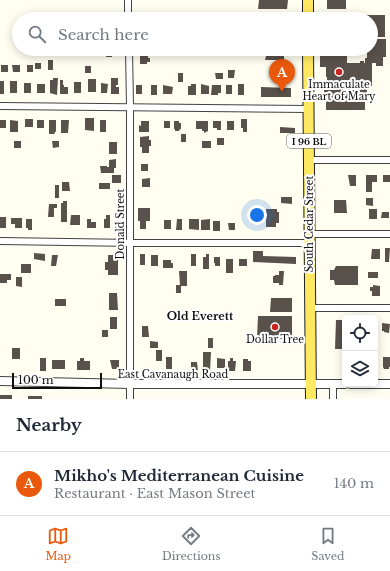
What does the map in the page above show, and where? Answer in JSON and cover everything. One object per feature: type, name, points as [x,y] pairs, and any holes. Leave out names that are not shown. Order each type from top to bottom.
[{"type":"main road","points":[[308,0],[308,12]]},
{"type":"main road","name":"South Cedar Street","points":[[308,56],[311,399]]},
{"type":"street","points":[[128,0],[128,12]]},
{"type":"street","name":"Donald Street","points":[[129,56],[130,399]]},
{"type":"street","points":[[0,106],[130,106],[308,109]]},
{"type":"street","points":[[309,160],[390,160]]},
{"type":"street","points":[[0,241],[130,243],[309,239],[390,234]]},
{"type":"street","points":[[310,308],[390,308]]},
{"type":"street","name":"East Cavanaugh Road","points":[[0,382],[130,384],[342,384]]},
{"type":"street","points":[[333,384],[333,399]]},
{"type":"street","points":[[378,384],[390,384]]},
{"type":"building","points":[[259,0],[288,0],[287,9],[258,9]]},
{"type":"building","points":[[327,0],[346,0],[346,9],[327,9]]},
{"type":"building","points":[[378,15],[385,15],[385,37],[378,37]]},
{"type":"building","points":[[378,39],[386,39],[386,57],[383,57],[383,66],[376,66],[376,63],[372,63],[372,86],[367,86],[368,100],[365,100],[365,110],[326,110],[326,102],[324,102],[324,81],[327,81],[326,67],[320,67],[320,56],[347,56],[347,63],[360,63],[360,61],[364,61],[365,63],[365,58],[367,58],[367,56],[378,56]]},
{"type":"building","points":[[140,56],[148,56],[148,58],[150,58],[150,62],[147,62],[147,64],[140,64]]},
{"type":"building","points":[[266,56],[284,56],[284,60],[265,60]]},
{"type":"building","points":[[48,60],[53,60],[53,70],[48,70]]},
{"type":"building","points":[[35,63],[41,63],[41,69],[35,69]]},
{"type":"building","points":[[1,65],[8,65],[8,72],[1,72]]},
{"type":"building","points":[[12,65],[20,65],[20,72],[13,72]]},
{"type":"building","points":[[27,65],[33,65],[33,72],[27,72]]},
{"type":"building","points":[[85,66],[91,66],[91,73],[85,73]]},
{"type":"building","points":[[228,70],[235,70],[234,78],[228,78]]},
{"type":"building","points":[[273,70],[290,70],[290,74],[274,74]]},
{"type":"building","points":[[178,73],[183,73],[183,82],[178,82]]},
{"type":"building","points":[[215,73],[223,73],[223,79],[216,79]]},
{"type":"building","points":[[53,78],[58,78],[57,95],[50,93],[50,80],[53,80]]},
{"type":"building","points":[[111,78],[118,78],[118,85],[116,85],[116,87],[119,87],[119,94],[111,94]]},
{"type":"building","points":[[88,79],[96,79],[96,92],[88,92]]},
{"type":"building","points":[[60,80],[63,80],[64,87],[68,87],[68,94],[60,94]]},
{"type":"building","points":[[0,81],[4,81],[4,94],[0,94]]},
{"type":"building","points":[[10,81],[17,81],[17,93],[10,93]]},
{"type":"building","points":[[74,82],[81,82],[81,93],[74,93]]},
{"type":"building","points":[[24,83],[31,83],[31,93],[24,93]]},
{"type":"building","points":[[101,83],[108,84],[107,93],[101,93]]},
{"type":"building","points":[[37,84],[45,84],[45,93],[37,93]]},
{"type":"building","points":[[191,84],[196,84],[196,95],[188,95],[188,86],[191,86]]},
{"type":"building","points":[[201,84],[209,86],[209,94],[201,94]]},
{"type":"building","points":[[238,84],[244,84],[244,95],[238,95]]},
{"type":"building","points":[[136,85],[142,85],[142,94],[136,94]]},
{"type":"building","points":[[151,85],[157,85],[157,95],[151,95]]},
{"type":"building","points":[[163,85],[173,87],[172,94],[163,94]]},
{"type":"building","points":[[212,85],[221,85],[221,93],[218,93],[218,95],[211,95]]},
{"type":"building","points":[[226,85],[232,85],[232,94],[226,94]]},
{"type":"building","points":[[261,87],[291,88],[291,97],[261,97]]},
{"type":"building","points":[[85,118],[94,118],[94,131],[85,130]]},
{"type":"building","points":[[25,119],[33,119],[33,127],[25,127]]},
{"type":"building","points":[[241,119],[247,119],[247,132],[243,132],[243,128],[241,128]]},
{"type":"building","points":[[0,120],[6,120],[6,128],[0,128]]},
{"type":"building","points":[[10,120],[18,121],[18,132],[10,132]]},
{"type":"building","points":[[37,120],[44,120],[44,128],[37,128]]},
{"type":"building","points":[[49,120],[56,120],[56,131],[54,134],[49,134]]},
{"type":"building","points":[[61,120],[69,120],[68,133],[61,133]]},
{"type":"building","points":[[100,120],[106,120],[106,132],[100,132]]},
{"type":"building","points":[[141,121],[149,121],[149,132],[139,132],[139,125],[141,126]]},
{"type":"building","points":[[164,121],[170,121],[170,128],[164,128]]},
{"type":"building","points":[[174,121],[179,121],[179,123],[181,123],[181,129],[179,131],[175,131],[174,129]]},
{"type":"building","points":[[196,121],[208,121],[208,131],[204,133],[202,129],[196,129]]},
{"type":"building","points":[[213,121],[221,121],[221,130],[213,128]]},
{"type":"building","points":[[227,121],[234,121],[234,130],[227,130]]},
{"type":"building","points":[[280,127],[295,128],[295,133],[280,133]]},
{"type":"building","points":[[181,134],[186,134],[186,142],[181,142]]},
{"type":"building","points":[[149,136],[151,146],[149,146],[149,153],[142,153],[142,147],[140,147],[140,137]]},
{"type":"building","points":[[217,138],[224,138],[224,145],[217,145]]},
{"type":"building","points":[[14,141],[21,141],[21,148],[14,148]]},
{"type":"building","points":[[52,141],[59,141],[59,147],[53,148]]},
{"type":"building","points":[[202,141],[211,141],[211,148],[202,148]]},
{"type":"building","points":[[109,142],[117,142],[117,154],[109,154]]},
{"type":"building","points":[[116,159],[116,168],[114,168],[114,173],[101,173],[100,166],[109,167],[109,160]]},
{"type":"building","points":[[141,164],[148,164],[148,171],[141,171]]},
{"type":"building","points":[[112,175],[121,175],[121,183],[112,183]]},
{"type":"building","points":[[348,175],[356,175],[356,186],[350,186]]},
{"type":"building","points":[[366,175],[377,175],[377,182],[372,182],[372,192],[366,192]]},
{"type":"building","points":[[383,175],[390,175],[390,182],[383,182]]},
{"type":"building","points":[[150,178],[150,187],[142,187],[142,179]]},
{"type":"building","points":[[62,182],[69,182],[70,191],[62,191]]},
{"type":"building","points":[[99,183],[110,183],[110,189],[99,189]]},
{"type":"building","points":[[55,185],[59,185],[59,198],[55,198]]},
{"type":"building","points":[[281,197],[292,197],[292,204],[281,203]]},
{"type":"building","points":[[366,198],[373,198],[373,206],[366,205]]},
{"type":"building","points":[[334,200],[346,200],[347,213],[334,213]]},
{"type":"building","points":[[63,201],[67,201],[67,222],[61,222],[61,203],[63,203]]},
{"type":"building","points":[[49,204],[57,204],[57,208],[54,208],[54,217],[48,217]]},
{"type":"building","points":[[138,208],[150,208],[150,221],[146,221],[146,229],[140,229],[140,221],[138,221]]},
{"type":"building","points":[[266,209],[277,209],[277,212],[279,212],[279,223],[276,223],[276,227],[266,227]]},
{"type":"building","points":[[369,209],[377,209],[377,219],[369,219]]},
{"type":"building","points":[[382,212],[389,212],[389,218],[381,218]]},
{"type":"building","points":[[71,215],[80,215],[80,225],[70,225]]},
{"type":"building","points":[[106,215],[110,215],[110,228],[104,228],[104,219],[106,219]]},
{"type":"building","points":[[0,217],[6,217],[6,228],[0,228]]},
{"type":"building","points":[[11,218],[22,218],[22,228],[15,228],[15,224],[11,224]]},
{"type":"building","points":[[26,219],[32,219],[32,230],[28,230],[28,228],[26,228]]},
{"type":"building","points":[[87,219],[91,219],[91,222],[96,222],[96,228],[87,228]]},
{"type":"building","points":[[177,219],[182,219],[182,230],[176,230]]},
{"type":"building","points":[[189,219],[199,219],[199,230],[189,229]]},
{"type":"building","points":[[210,219],[210,230],[201,230],[201,220]]},
{"type":"building","points":[[164,220],[171,220],[171,229],[164,229]]},
{"type":"building","points":[[115,221],[122,221],[124,231],[115,230]]},
{"type":"building","points":[[213,221],[220,221],[220,231],[213,231]]},
{"type":"building","points":[[228,223],[235,223],[235,230],[229,230]]},
{"type":"building","points":[[385,248],[390,248],[389,262],[385,262]]},
{"type":"building","points":[[372,249],[380,249],[380,259],[371,259]]},
{"type":"building","points":[[253,251],[263,251],[263,256],[296,257],[296,264],[253,262]]},
{"type":"building","points":[[34,253],[45,254],[45,261],[34,259]]},
{"type":"building","points":[[140,254],[145,254],[145,265],[140,265]]},
{"type":"building","points":[[191,254],[196,254],[196,266],[191,266]]},
{"type":"building","points":[[206,254],[209,254],[209,269],[203,269],[203,257],[206,257]]},
{"type":"building","points":[[52,255],[58,255],[56,266],[51,266]]},
{"type":"building","points":[[108,255],[118,255],[118,275],[108,275],[108,270],[105,270],[105,262],[108,262]]},
{"type":"building","points":[[151,255],[158,255],[158,266],[151,266]]},
{"type":"building","points":[[214,257],[220,257],[220,266],[215,266]]},
{"type":"building","points":[[226,259],[233,259],[233,273],[226,273]]},
{"type":"building","points":[[239,259],[247,259],[247,266],[239,266]]},
{"type":"building","points":[[163,260],[171,260],[171,263],[173,263],[173,268],[163,268]]},
{"type":"building","points":[[21,264],[31,264],[31,273],[21,273]]},
{"type":"building","points":[[336,266],[358,266],[358,285],[335,285],[334,280],[330,280],[330,270],[334,270]]},
{"type":"building","points":[[179,271],[187,271],[187,286],[181,286],[181,293],[176,293],[176,285],[180,285]]},
{"type":"building","points":[[279,271],[284,271],[283,285],[273,283],[273,276],[279,275]]},
{"type":"building","points":[[368,272],[378,272],[378,278],[368,278]]},
{"type":"building","points":[[0,274],[11,274],[11,280],[7,280],[7,283],[0,283]]},
{"type":"building","points":[[16,277],[22,277],[22,287],[16,286]]},
{"type":"building","points":[[373,285],[380,286],[380,296],[372,296],[370,287],[373,287]]},
{"type":"building","points":[[109,293],[117,293],[118,310],[109,310]]},
{"type":"building","points":[[271,298],[292,298],[292,312],[270,312]]},
{"type":"building","points":[[55,299],[66,299],[66,306],[55,306]]},
{"type":"building","points":[[258,316],[292,316],[292,339],[257,339]]},
{"type":"building","points":[[110,317],[117,317],[117,329],[110,329]]},
{"type":"building","points":[[336,320],[342,320],[342,349],[335,349]]},
{"type":"building","points":[[382,323],[390,324],[389,333],[382,331]]},
{"type":"building","points":[[142,326],[148,326],[149,337],[142,337]]},
{"type":"building","points":[[102,330],[108,330],[108,337],[102,337]]},
{"type":"building","points":[[208,338],[213,338],[213,348],[208,348]]},
{"type":"building","points":[[150,341],[158,342],[158,348],[150,348]]},
{"type":"building","points":[[12,348],[20,348],[20,359],[12,359]]},
{"type":"building","points":[[156,350],[162,350],[162,361],[156,361]]},
{"type":"building","points":[[203,352],[211,352],[210,372],[203,372]]},
{"type":"building","points":[[166,357],[172,357],[172,369],[166,369]]},
{"type":"building","points":[[383,357],[390,357],[389,369],[384,369],[383,367]]},
{"type":"building","points":[[40,358],[46,358],[46,371],[40,371]]},
{"type":"building","points":[[80,358],[84,358],[84,361],[90,361],[90,370],[77,370],[77,361],[80,361]]},
{"type":"building","points":[[217,358],[225,359],[225,368],[217,368]]},
{"type":"building","points":[[230,358],[233,358],[233,361],[236,361],[235,371],[228,371],[228,361],[230,361]]},
{"type":"building","points":[[243,359],[248,359],[248,361],[251,361],[251,371],[243,371]]},
{"type":"building","points":[[52,360],[65,360],[65,369],[52,369]]},
{"type":"building","points":[[110,360],[119,360],[119,369],[112,369]]},
{"type":"building","points":[[191,362],[197,362],[198,372],[191,372]]},
{"type":"building","points":[[0,395],[12,395],[12,399],[0,399]]},
{"type":"building","points":[[28,396],[42,396],[42,399],[28,399]]},
{"type":"place","name":"Immaculate Heart of Mary","points":[[339,72]]},
{"type":"place","name":"Mikho's Mediterranean Cuisine","points":[[282,92]]},
{"type":"place","name":"Dollar Tree","points":[[275,327]]},
{"type":"district","name":"Old Everett","points":[[200,316]]}]
